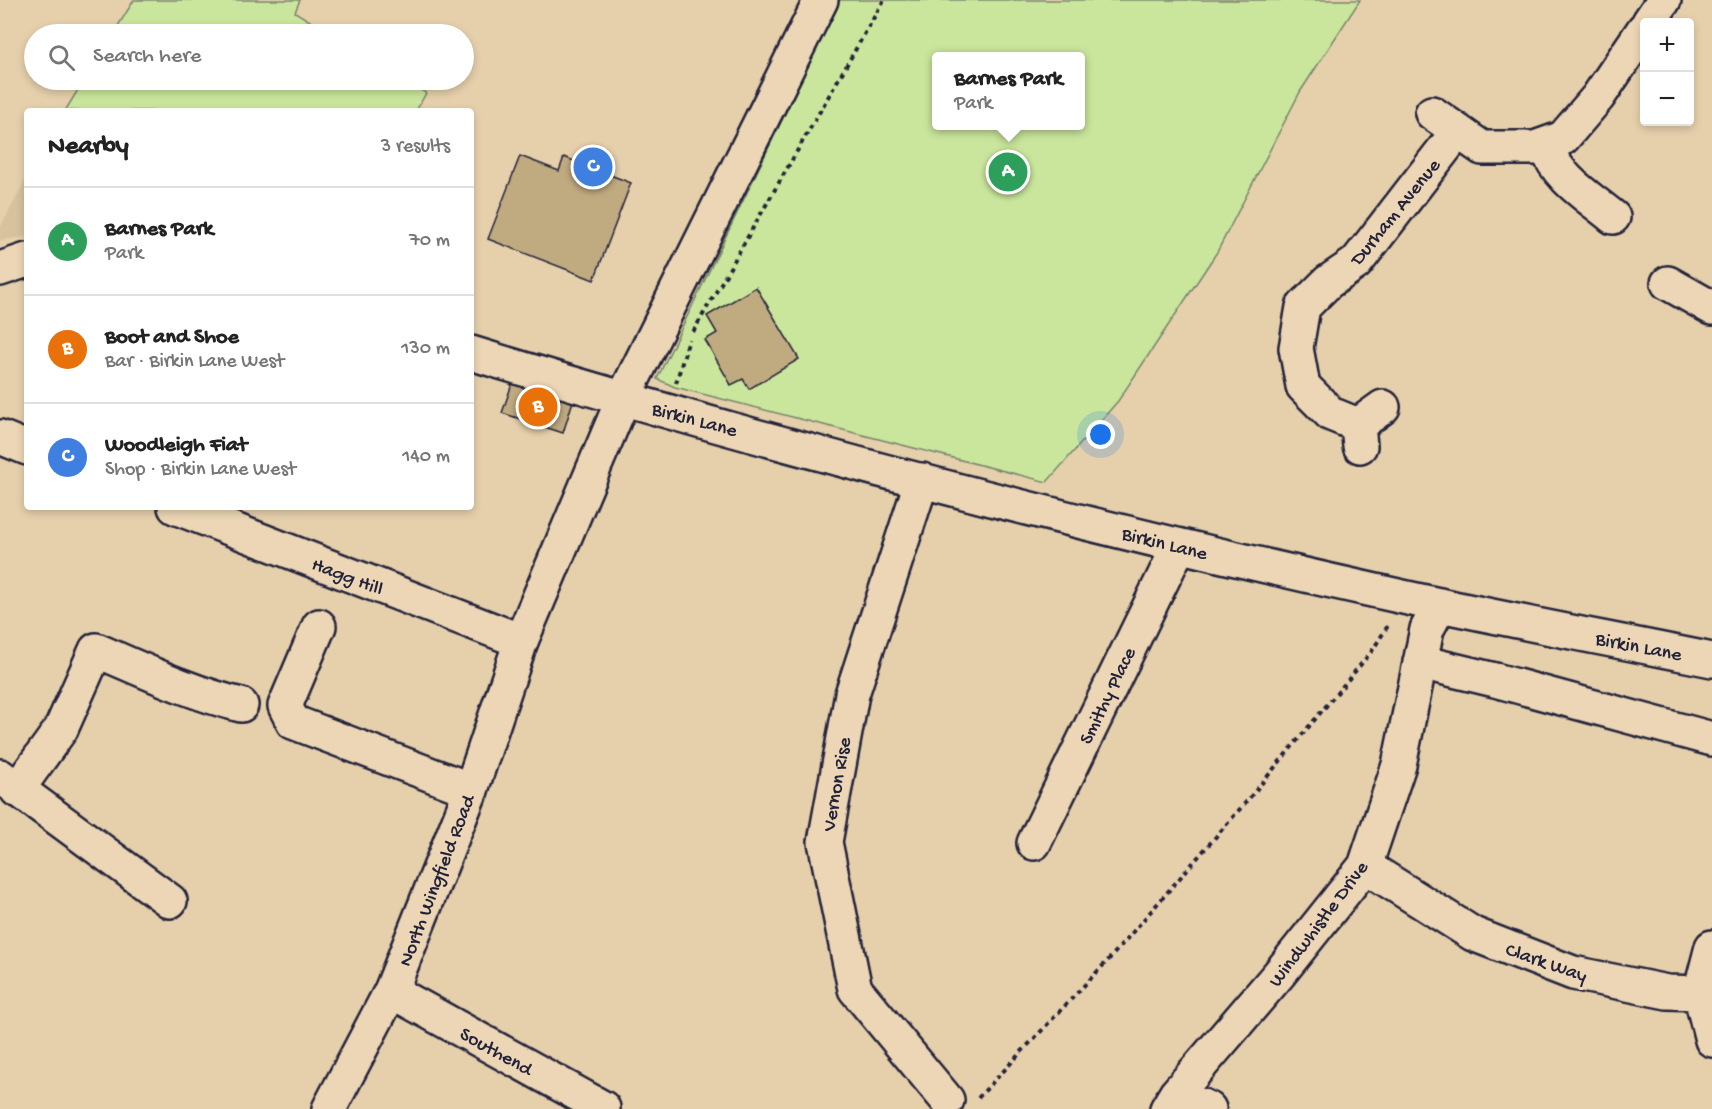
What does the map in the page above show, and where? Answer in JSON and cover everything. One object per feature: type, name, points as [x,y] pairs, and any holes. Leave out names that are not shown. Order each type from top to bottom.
[{"type":"street","name":"North Wingfield Road","points":[[328,1109],[391,991],[471,790],[521,641],[623,399],[821,0]]},
{"type":"street","points":[[1652,18],[1664,0]]},
{"type":"street","name":"Durham Avenue","points":[[1367,427],[1331,414],[1303,386],[1296,348],[1303,307],[1328,282],[1356,264],[1445,122],[1482,148],[1535,148],[1563,138],[1598,98],[1640,35]]},
{"type":"street","points":[[1545,145],[1550,159],[1561,175],[1613,217]]},
{"type":"street","points":[[0,269],[24,261]]},
{"type":"street","points":[[1668,283],[1712,308]]},
{"type":"street","name":"Birkin Lane","points":[[474,354],[666,411],[1179,546],[1406,598],[1712,660]]},
{"type":"street","points":[[0,437],[24,447]]},
{"type":"street","name":"Vernon Rise","points":[[922,480],[852,694],[825,842],[855,988],[961,1101]]},
{"type":"street","name":"Hagg Hill","points":[[183,510],[521,641]]},
{"type":"street","name":"Smithy Place","points":[[1034,843],[1179,546]]},
{"type":"street","name":"Windwhistle Drive","points":[[1172,1101],[1279,974],[1365,866],[1399,765],[1427,629],[1440,605]]},
{"type":"street","points":[[319,626],[285,706],[293,722],[471,790]]},
{"type":"street","points":[[170,901],[9,783],[61,729],[96,650],[172,683],[219,700],[241,705]]},
{"type":"street","points":[[1420,662],[1712,739]]},
{"type":"street","name":"Clark Way","points":[[1365,866],[1473,934],[1573,973],[1667,992],[1700,993]]},
{"type":"street","points":[[1712,947],[1700,993],[1712,1040]]},
{"type":"street","name":"Southend","points":[[391,991],[603,1108]]},
{"type":"street","points":[[1172,1101],[1209,1109]]},
{"type":"path","points":[[666,411],[689,339],[884,0]]},
{"type":"path","points":[[961,1101],[1110,957],[1246,802],[1372,651],[1406,598]]},
{"type":"shaded area","points":[[24,183],[24,237],[0,240],[0,228]]},
{"type":"green space","points":[[134,0],[300,0],[295,12],[315,24],[119,24]]},
{"type":"green space","points":[[840,0],[1360,0],[1300,92],[1217,252],[1118,401],[1047,482],[675,387],[657,379]]},
{"type":"green space","points":[[78,90],[421,90],[426,93],[418,108],[67,108]]},
{"type":"building","points":[[520,156],[559,171],[564,157],[631,183],[594,280],[488,239]]},
{"type":"building","points":[[756,287],[799,359],[749,389],[743,379],[731,385],[705,340],[717,333],[707,316]]},
{"type":"building","points":[[513,381],[573,401],[563,433],[502,413]]},
{"type":"place","name":"Woodleigh Fiat","points":[[593,167]]},
{"type":"place","name":"Barnes Park","points":[[1008,172]]},
{"type":"place","name":"Boot and Shoe","points":[[538,407]]}]
